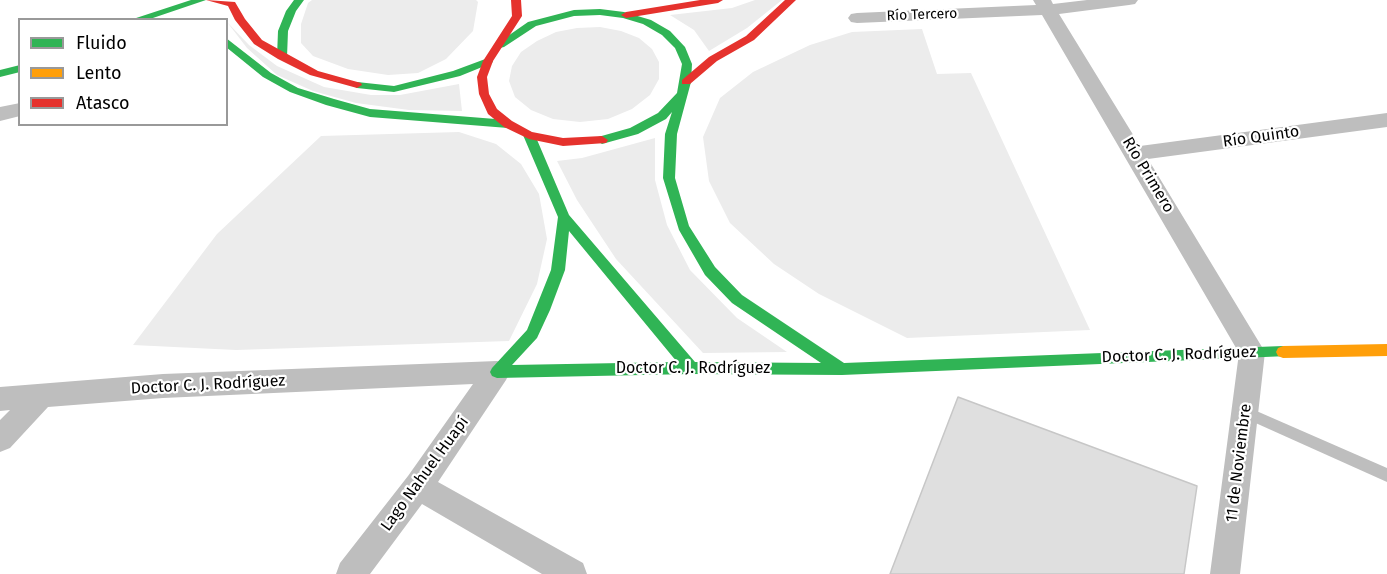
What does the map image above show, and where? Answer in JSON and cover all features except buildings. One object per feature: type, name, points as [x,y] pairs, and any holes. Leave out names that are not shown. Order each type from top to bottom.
[{"type":"main road","points":[[211,0],[238,2]]},
{"type":"main road","points":[[282,57],[283,31],[291,10],[299,0]]},
{"type":"main road","points":[[516,0],[517,16],[488,61],[482,78],[484,94],[492,111],[508,124],[529,135],[563,142],[600,141],[634,131],[662,116],[680,96]]},
{"type":"main road","points":[[573,0],[600,12]]},
{"type":"main road","points":[[624,15],[718,0]]},
{"type":"main road","points":[[686,82],[713,59],[750,38],[791,0]]},
{"type":"main road","points":[[146,18],[238,2]]},
{"type":"main road","points":[[238,2],[240,20],[258,42],[314,74],[351,84],[394,89],[456,74],[488,61]]},
{"type":"main road","points":[[500,45],[515,34],[553,18],[600,12],[624,15],[666,33],[680,47],[687,64],[686,82],[680,96],[671,134],[669,178],[683,227],[710,272],[737,299],[842,369]]},
{"type":"main road","points":[[228,43],[267,75],[294,90],[330,102],[370,113],[508,124]]},
{"type":"main road","points":[[0,60],[18,55]]},
{"type":"main road","points":[[0,74],[18,69]]},
{"type":"main road","points":[[529,135],[564,217],[691,368]]},
{"type":"main road","points":[[497,372],[532,334],[543,310],[558,270],[564,217]]},
{"type":"main road","name":"Doctor C. J. Rodríguez","points":[[497,372],[691,368],[842,369],[1252,352],[1387,350]]},
{"type":"street","name":"Río Tercero","points":[[857,18],[1129,0]]},
{"type":"street","name":"Río Primero","points":[[1045,5],[1252,352]]},
{"type":"street","points":[[0,114],[18,110]]},
{"type":"street","name":"Río Quinto","points":[[1135,154],[1387,120]]},
{"type":"street","name":"11 de Noviembre","points":[[1225,574],[1252,352]]},
{"type":"street","name":"Doctor C. J. Rodríguez","points":[[0,399],[39,398],[164,386],[497,372]]},
{"type":"street","name":"Lago Nahuel Huapí","points":[[351,574],[418,486],[497,372]]},
{"type":"street","points":[[0,439],[39,398]]},
{"type":"street","points":[[418,486],[572,574]]},
{"type":"lane","points":[[1245,412],[1387,475]]},
{"type":"shaded area","points":[[312,0],[476,0],[478,2],[473,31],[446,59],[418,73],[388,75],[348,69],[313,56],[301,43],[301,24],[308,3]]},
{"type":"shaded area","points":[[755,0],[782,0],[747,28],[709,51],[694,30],[670,15],[732,8]]},
{"type":"shaded area","points":[[228,23],[249,45],[277,66],[324,87],[371,95],[400,95],[459,84],[462,111],[409,110],[356,103],[313,91],[277,75],[247,48]]},
{"type":"shaded area","points":[[600,27],[621,31],[639,38],[652,49],[659,62],[659,79],[650,95],[632,109],[608,119],[580,122],[553,119],[531,110],[515,97],[509,81],[512,66],[521,52],[556,32]]},
{"type":"shaded area","points":[[922,29],[937,74],[971,73],[1090,330],[907,338],[819,294],[774,264],[730,223],[709,181],[703,137],[720,98],[753,72],[810,45],[852,32]]},
{"type":"shaded area","points":[[459,132],[496,144],[521,164],[539,194],[547,239],[537,284],[509,341],[236,350],[133,345],[217,234],[321,136]]},
{"type":"shaded area","points":[[655,138],[655,180],[667,225],[690,270],[737,318],[787,352],[703,353],[616,259],[577,200],[557,161],[582,158]]},
{"type":"traffic: fast","points":[[142,18],[201,0]]},
{"type":"traffic: fast","points":[[282,57],[283,31],[291,11],[299,0]]},
{"type":"traffic: fast","points":[[500,45],[532,24],[574,13],[600,12],[624,15],[647,22],[666,33],[680,47],[687,64],[686,82],[671,134],[669,178],[683,227],[710,271],[737,299],[842,369]]},
{"type":"traffic: fast","points":[[228,43],[267,75],[294,90],[330,102],[370,113],[508,124]]},
{"type":"traffic: fast","points":[[357,85],[394,89],[456,74],[488,61]]},
{"type":"traffic: fast","points":[[0,74],[18,69]]},
{"type":"traffic: fast","points":[[602,140],[634,131],[662,116],[680,96]]},
{"type":"traffic: fast","points":[[529,135],[564,217],[691,368]]},
{"type":"traffic: fast","points":[[497,372],[532,334],[543,310],[558,270],[564,217]]},
{"type":"traffic: fast","points":[[497,372],[691,368],[842,369],[1283,352]]},
{"type":"traffic: slow","points":[[1283,352],[1387,350]]},
{"type":"traffic: jam","points":[[211,0],[232,4],[240,20],[258,42],[282,57],[314,73],[357,85]]},
{"type":"traffic: jam","points":[[516,0],[517,16],[488,61],[482,77],[484,94],[492,111],[508,124],[529,135],[563,142],[602,140]]},
{"type":"traffic: jam","points":[[626,15],[718,0]]},
{"type":"traffic: jam","points":[[686,82],[713,59],[750,38],[791,0]]}]
